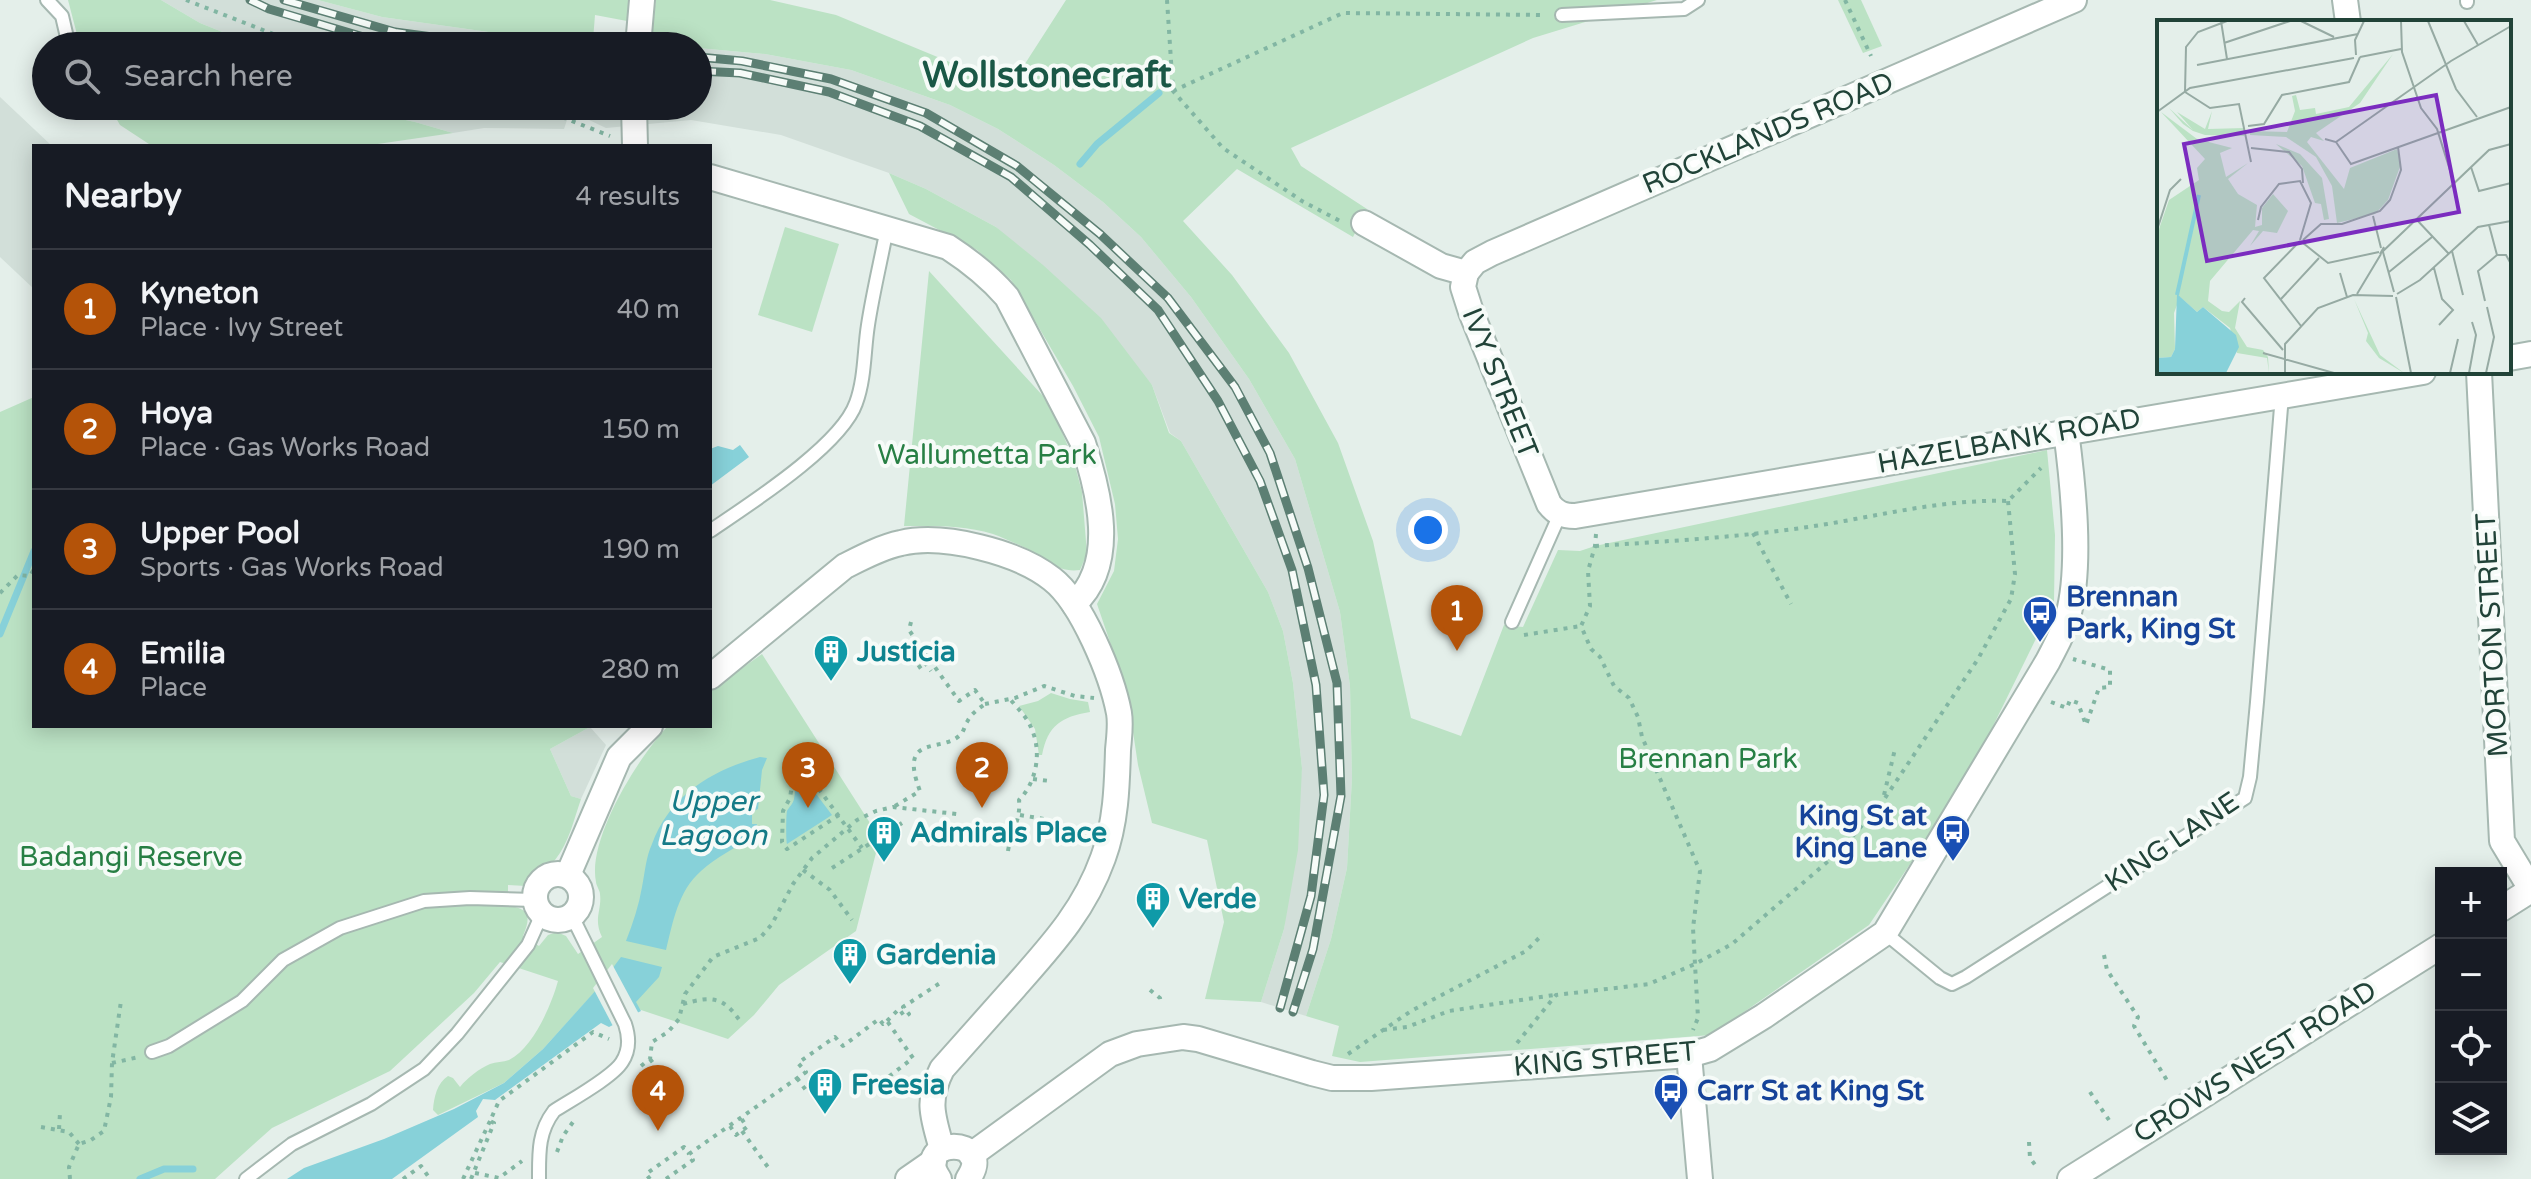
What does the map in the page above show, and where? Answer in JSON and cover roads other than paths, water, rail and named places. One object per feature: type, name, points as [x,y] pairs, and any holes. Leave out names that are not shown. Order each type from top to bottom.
[{"type":"street","points":[[639,32],[642,0]]},
{"type":"street","name":"ROCKLANDS ROAD","points":[[1466,273],[1475,262],[1492,253],[2074,0]]},
{"type":"street","points":[[2345,0],[2348,20]]},
{"type":"street","points":[[634,120],[635,144]]},
{"type":"street","points":[[712,178],[948,247],[973,262],[993,280],[1007,297],[1083,443],[1099,500],[1101,536],[1095,573],[1090,587],[1074,604]]},
{"type":"street","name":"IVY STREET","points":[[1356,224],[1441,266],[1466,273],[1463,287],[1471,312],[1549,504],[1560,514]]},
{"type":"street","points":[[2511,358],[2531,354]]},
{"type":"street","name":"HAZELBANK ROAD","points":[[1560,514],[1575,516],[2410,374]]},
{"type":"street","name":"MORTON STREET","points":[[2479,374],[2502,841],[2531,890]]},
{"type":"street","name":"KING STREET","points":[[969,1167],[1110,1054],[1137,1044],[1168,1038],[1198,1039],[1332,1078],[1371,1078],[1689,1055],[1710,1049],[1764,1016],[1885,933],[2048,661],[2068,619],[2076,561],[2066,431]]},
{"type":"street","points":[[712,675],[845,566],[902,542],[942,540],[973,545],[1015,560],[1051,579],[1074,604],[1104,666],[1119,716],[1114,818],[1104,857],[1087,894],[1063,932],[942,1069],[932,1091],[938,1163]]},
{"type":"street","points":[[568,875],[619,757],[648,728]]},
{"type":"street","points":[[568,875],[578,885],[580,905],[572,916],[559,920],[547,917],[538,907],[537,886],[547,876],[568,875]]},
{"type":"street","points":[[2507,905],[2531,890]]},
{"type":"street","name":"CROWS NEST ROAD","points":[[2070,1179],[2102,1170],[2435,950]]},
{"type":"street","points":[[1689,1055],[1700,1179]]},
{"type":"street","points":[[908,1179],[938,1163],[955,1145],[961,1147],[969,1167]]},
{"type":"lane","points":[[47,0],[62,16],[66,32]]},
{"type":"lane","points":[[1562,15],[1684,9],[1698,0]]},
{"type":"lane","points":[[712,530],[811,456],[842,428],[856,406],[887,228]]},
{"type":"lane","name":"KING LANE","points":[[1885,933],[1940,978],[1952,984],[2245,798],[2257,702],[2282,394]]},
{"type":"lane","points":[[1512,622],[1560,514]]},
{"type":"lane","points":[[152,1052],[169,1046],[242,1001],[283,960],[340,928],[424,901],[470,898],[538,907],[528,945],[457,1034],[424,1069],[371,1104],[292,1144],[246,1179]]},
{"type":"lane","points":[[539,1179],[542,1131],[554,1111],[613,1071],[622,1062],[627,1049],[625,1024],[572,916]]},
{"type":"water","points":[[740,445],[749,457],[712,485],[712,448],[718,446],[733,450]]},
{"type":"water","name":"Upper Lagoon","points":[[760,757],[767,758],[762,770],[758,809],[752,812],[752,824],[757,824],[754,836],[713,861],[693,879],[678,908],[666,950],[626,941],[650,849],[670,812],[681,798],[709,777]]},
{"type":"water","points":[[801,774],[832,815],[787,844],[787,811]]},
{"type":"water","points":[[621,957],[662,967],[659,977],[636,1002],[641,1011],[609,1027],[601,1023],[495,1100],[483,1099],[476,1111],[478,1117],[392,1179],[287,1179],[304,1168],[454,1109],[504,1083],[543,1049]]},
{"type":"waterway","points":[[1080,164],[1097,144],[1159,93]]},
{"type":"waterway","points":[[0,634],[32,556]]},
{"type":"waterway","points":[[140,1179],[164,1169],[193,1169]]},
{"type":"railway","points":[[250,0],[269,9],[347,32]]},
{"type":"railway","points":[[284,0],[395,32]]},
{"type":"railway","points":[[712,58],[742,61],[831,79],[926,113],[1017,166],[1100,234],[1168,298],[1235,387],[1270,453],[1308,568],[1337,683],[1341,796],[1313,949],[1293,1012]]},
{"type":"railway","points":[[712,72],[740,73],[829,92],[920,126],[1011,177],[1090,245],[1158,310],[1218,401],[1260,481],[1292,570],[1316,685],[1324,795],[1311,896],[1280,1008]]},
{"type":"place","name":"Brennan Park, King St","points":[[2040,644]]},
{"type":"place","name":"Kyneton","points":[[1457,651]]},
{"type":"place","name":"Justicia","points":[[831,683]]},
{"type":"place","name":"Upper Pool","points":[[808,808]]},
{"type":"place","name":"Hoya","points":[[982,808]]},
{"type":"place","name":"King St at King Lane","points":[[1953,863]]},
{"type":"place","name":"Admirals Place","points":[[884,864]]},
{"type":"place","name":"Verde","points":[[1153,930]]},
{"type":"place","name":"Gardenia","points":[[850,986]]},
{"type":"place","name":"Freesia","points":[[825,1116]]},
{"type":"place","name":"Carr St at King St","points":[[1671,1122]]},
{"type":"place","name":"Emilia","points":[[658,1131]]},
{"type":"district","name":"Wollstonecraft","points":[[1047,75]]},
{"type":"park label","name":"Wallumetta Park","points":[[987,455]]},
{"type":"park label","name":"Brennan Park","points":[[1708,759]]},
{"type":"park label","name":"Badangi Reserve","points":[[131,857]]}]
